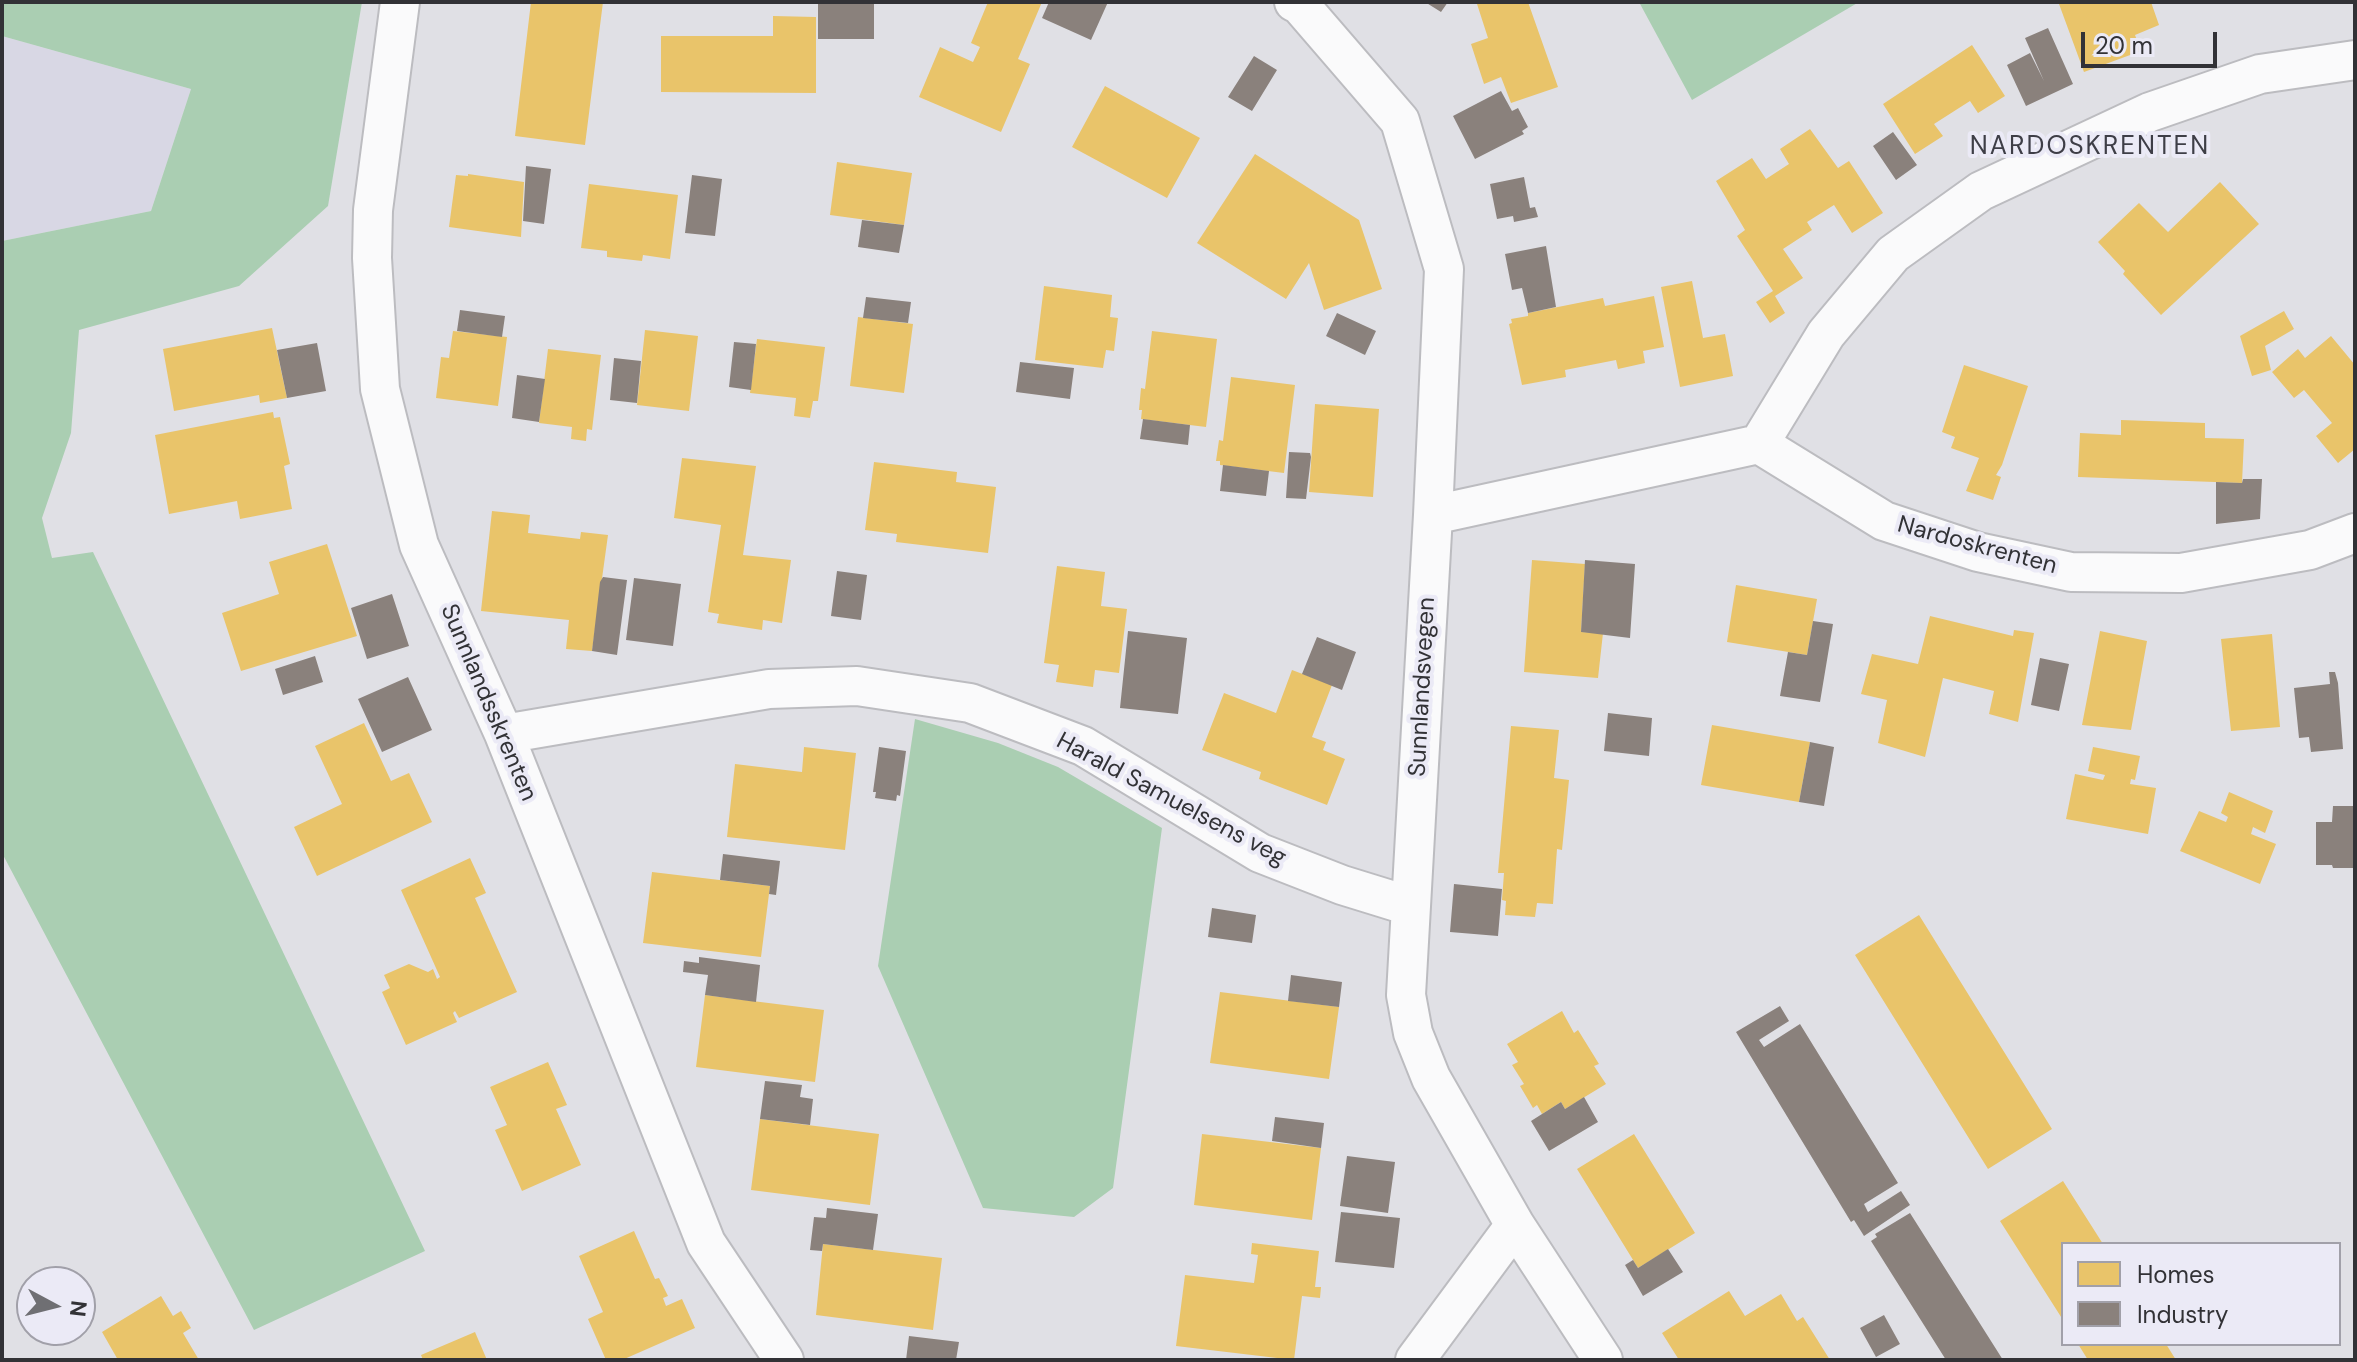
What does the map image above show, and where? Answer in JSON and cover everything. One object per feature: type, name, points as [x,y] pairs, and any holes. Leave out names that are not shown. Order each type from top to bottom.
[{"type":"street","name":"Sunnlandsskrenten","points":[[400,2],[373,210],[372,258],[380,389],[419,545],[504,734],[706,1243],[784,1360]]},
{"type":"street","name":"Sunnlandsvegen","points":[[1294,2],[1300,5],[1400,121],[1444,269],[1406,995],[1413,1033],[1431,1078],[1515,1225],[1603,1360]]},
{"type":"street","points":[[1433,515],[1759,444],[1826,334],[1893,254],[1981,191],[2150,112],[2260,74],[2355,60]]},
{"type":"street","name":"Nardoskrenten","points":[[1759,444],[1884,521],[1978,552],[2071,572],[2181,573],[2310,550],[2355,533]]},
{"type":"street","name":"Harald Samuelsens veg","points":[[504,734],[769,689],[857,686],[970,703],[1083,746],[1260,853],[1342,885],[1410,906]]},
{"type":"street","points":[[1415,1360],[1515,1225]]},
{"type":"shaded area","points":[[2,36],[191,89],[151,211],[2,241]]},
{"type":"green space","points":[[2,2],[362,2],[328,206],[239,286],[79,330],[71,433],[42,518],[52,558],[93,552],[425,1251],[254,1330],[2,853],[2,241],[151,211],[191,89],[2,36]]},
{"type":"green space","points":[[1639,2],[1859,2],[1692,100]]},
{"type":"green space","points":[[915,719],[998,743],[1058,767],[1162,828],[1113,1188],[1074,1217],[983,1208],[878,966]]},
{"type":"building: Homes","points":[[531,2],[603,2],[585,145],[515,136]]},
{"type":"building: Homes","points":[[988,2],[1042,2],[1018,59],[1030,64],[1001,132],[919,97],[940,47],[973,62],[980,47],[971,43]]},
{"type":"building: Homes","points":[[1528,2],[1558,87],[1511,103],[1501,77],[1484,84],[1471,44],[1488,38],[1477,4]]},
{"type":"building: Homes","points":[[2151,2],[2159,25],[2135,35],[2141,51],[2084,72],[2059,4]]},
{"type":"building: Homes","points":[[773,16],[816,17],[816,93],[661,92],[661,36],[773,36]]},
{"type":"building: Homes","points":[[1972,45],[2005,96],[1978,113],[1970,101],[1934,124],[1943,136],[1915,154],[1883,104]]},
{"type":"building: Homes","points":[[1105,86],[1200,138],[1167,198],[1072,147]]},
{"type":"building: Homes","points":[[1810,129],[1838,168],[1849,161],[1883,213],[1852,233],[1834,205],[1807,222],[1812,230],[1783,249],[1803,278],[1775,296],[1785,313],[1770,323],[1756,302],[1773,291],[1737,236],[1745,230],[1716,181],[1752,158],[1766,179],[1789,164],[1780,149]]},
{"type":"building: Homes","points":[[1255,154],[1359,220],[1382,289],[1324,310],[1309,263],[1286,299],[1197,243]]},
{"type":"building: Homes","points":[[837,162],[912,173],[904,225],[830,215]]},
{"type":"building: Homes","points":[[456,175],[524,182],[521,237],[449,227]]},
{"type":"building: Homes","points":[[2220,182],[2259,224],[2161,315],[2098,242],[2139,203],[2168,232]]},
{"type":"building: Homes","points":[[589,184],[678,195],[670,259],[643,255],[642,261],[607,257],[607,251],[581,248]]},
{"type":"building: Homes","points":[[1692,281],[1703,338],[1725,334],[1733,376],[1680,387],[1661,287]]},
{"type":"building: Homes","points":[[1044,286],[1112,295],[1110,317],[1118,318],[1114,351],[1106,350],[1103,368],[1035,360]]},
{"type":"building: Homes","points":[[1654,296],[1664,347],[1643,351],[1645,363],[1618,369],[1616,360],[1565,370],[1566,377],[1522,385],[1509,324],[1512,323],[1511,319],[1603,298],[1605,306]]},
{"type":"building: Homes","points":[[2284,311],[2294,329],[2265,346],[2271,370],[2252,376],[2240,336]]},
{"type":"building: Homes","points":[[858,317],[913,324],[904,393],[850,386]]},
{"type":"building: Homes","points":[[272,328],[287,398],[260,403],[259,395],[174,411],[163,349]]},
{"type":"building: Homes","points":[[645,330],[698,336],[689,411],[637,405]]},
{"type":"building: Homes","points":[[453,331],[507,337],[498,406],[436,398],[441,357],[449,358]]},
{"type":"building: Homes","points":[[1152,331],[1217,339],[1206,427],[1141,419],[1141,388],[1145,389]]},
{"type":"building: Homes","points":[[2331,336],[2355,365],[2355,449],[2338,463],[2316,436],[2332,423],[2304,390],[2294,398],[2272,372],[2298,349],[2305,358]]},
{"type":"building: Homes","points":[[757,339],[825,347],[818,401],[813,401],[810,418],[794,416],[796,398],[750,393]]},
{"type":"building: Homes","points":[[548,349],[601,355],[592,430],[587,429],[586,441],[571,439],[572,427],[539,423]]},
{"type":"building: Homes","points":[[1964,365],[2028,386],[1996,475],[2001,477],[1993,500],[1966,491],[1979,458],[1951,448],[1955,437],[1942,432]]},
{"type":"building: Homes","points":[[1231,377],[1295,385],[1284,473],[1220,465],[1220,461],[1216,461],[1219,440],[1223,441]]},
{"type":"building: Homes","points":[[1315,404],[1379,409],[1373,497],[1309,492]]},
{"type":"building: Homes","points":[[273,412],[274,418],[280,417],[290,464],[284,466],[292,509],[240,519],[237,501],[169,514],[155,435]]},
{"type":"building: Homes","points":[[2121,420],[2205,423],[2205,438],[2244,439],[2242,483],[2078,477],[2080,433],[2121,435]]},
{"type":"building: Homes","points":[[682,458],[756,466],[743,555],[791,560],[782,623],[763,620],[762,630],[717,623],[719,614],[708,612],[721,525],[674,518]]},
{"type":"building: Homes","points":[[874,462],[957,472],[956,482],[996,487],[988,553],[896,542],[897,534],[865,530]]},
{"type":"building: Homes","points":[[492,511],[530,515],[528,533],[580,539],[581,532],[608,535],[592,651],[566,649],[569,620],[481,611]]},
{"type":"building: Homes","points":[[327,544],[357,636],[241,671],[222,613],[279,594],[269,562]]},
{"type":"building: Homes","points":[[1532,560],[1585,564],[1581,632],[1603,633],[1598,678],[1524,672]]},
{"type":"building: Homes","points":[[1057,566],[1105,572],[1101,606],[1127,609],[1119,673],[1095,670],[1093,687],[1056,682],[1059,665],[1044,663]]},
{"type":"building: Homes","points":[[1736,585],[1817,599],[1807,655],[1727,642]]},
{"type":"building: Homes","points":[[1930,616],[2013,636],[2014,630],[2034,633],[2018,722],[1989,714],[1994,691],[1943,678],[1925,757],[1878,743],[1887,700],[1861,694],[1872,654],[1918,664]]},
{"type":"building: Homes","points":[[2100,631],[2147,641],[2131,730],[2082,725]]},
{"type":"building: Homes","points":[[2272,634],[2280,727],[2231,731],[2221,639]]},
{"type":"building: Homes","points":[[1292,670],[1332,685],[1312,737],[1326,742],[1323,750],[1345,759],[1327,805],[1259,779],[1261,772],[1202,750],[1224,693],[1276,713]]},
{"type":"building: Homes","points":[[364,723],[391,781],[409,773],[432,822],[317,876],[294,827],[342,804],[315,746]]},
{"type":"building: Homes","points":[[1712,725],[1810,742],[1799,802],[1701,785]]},
{"type":"building: Homes","points":[[1511,726],[1559,730],[1554,778],[1569,780],[1562,850],[1557,849],[1553,904],[1537,903],[1535,917],[1505,915],[1506,901],[1502,900],[1504,873],[1498,873]]},
{"type":"building: Homes","points":[[804,747],[856,753],[845,850],[727,837],[735,764],[802,772]]},
{"type":"building: Homes","points":[[2093,747],[2140,756],[2135,780],[2131,779],[2130,784],[2156,788],[2148,834],[2066,819],[2075,774],[2103,780],[2105,775],[2088,771]]},
{"type":"building: Homes","points":[[2229,792],[2273,811],[2265,833],[2253,827],[2251,834],[2276,844],[2260,884],[2180,851],[2199,811],[2226,822],[2228,817],[2221,813]]},
{"type":"building: Homes","points":[[470,858],[486,893],[475,898],[517,992],[459,1018],[455,1011],[457,1022],[406,1045],[382,992],[390,988],[384,975],[409,964],[428,972],[433,969],[437,979],[440,977],[401,890]]},
{"type":"building: Homes","points":[[652,872],[770,886],[761,957],[643,943]]},
{"type":"building: Homes","points":[[1919,915],[2052,1129],[1988,1169],[1855,955]]},
{"type":"building: Homes","points":[[1220,992],[1339,1007],[1329,1079],[1210,1063]]},
{"type":"building: Homes","points":[[705,995],[824,1010],[815,1082],[696,1067]]},
{"type":"building: Homes","points":[[1562,1011],[1574,1033],[1578,1030],[1599,1064],[1594,1066],[1606,1084],[1565,1109],[1561,1102],[1542,1114],[1537,1105],[1533,1108],[1520,1086],[1524,1084],[1512,1065],[1518,1062],[1507,1044]]},
{"type":"building: Homes","points":[[548,1062],[567,1105],[556,1109],[581,1165],[522,1191],[495,1130],[507,1125],[490,1087]]},
{"type":"building: Homes","points":[[760,1119],[879,1134],[870,1205],[751,1190]]},
{"type":"building: Homes","points":[[1202,1134],[1321,1148],[1312,1220],[1194,1205]]},
{"type":"building: Homes","points":[[1634,1134],[1695,1233],[1638,1268],[1577,1169]]},
{"type":"building: Homes","points":[[2063,1181],[2102,1242],[2061,1242],[2061,1317],[2000,1221]]},
{"type":"building: Homes","points":[[634,1231],[655,1279],[659,1278],[668,1296],[663,1298],[666,1306],[682,1299],[695,1328],[622,1360],[606,1360],[588,1319],[603,1312],[579,1256]]},
{"type":"building: Homes","points":[[1252,1243],[1319,1251],[1315,1287],[1321,1287],[1320,1298],[1302,1296],[1294,1360],[1176,1346],[1185,1275],[1254,1283],[1258,1255],[1251,1254]]},
{"type":"building: Homes","points":[[823,1244],[942,1258],[933,1330],[816,1315]]},
{"type":"building: Homes","points":[[1729,1291],[1745,1316],[1781,1294],[1797,1321],[1803,1317],[1830,1360],[1679,1360],[1662,1333]]},
{"type":"building: Homes","points":[[161,1296],[173,1316],[181,1311],[191,1328],[183,1333],[199,1360],[118,1360],[102,1332]]},
{"type":"building: Homes","points":[[475,1332],[487,1360],[423,1360],[421,1355]]},
{"type":"building: Homes","points":[[2079,1346],[2167,1346],[2176,1360],[2088,1360]]},
{"type":"building: Industry","points":[[818,2],[874,2],[874,39],[818,39]]},
{"type":"building: Industry","points":[[1049,2],[1108,2],[1091,40],[1042,18]]},
{"type":"building: Industry","points":[[1425,2],[1448,2],[1441,12]]},
{"type":"building: Industry","points":[[2048,28],[2073,84],[2026,106],[2007,65],[2030,53],[2044,81],[2025,38]]},
{"type":"building: Industry","points":[[1254,56],[1277,70],[1252,111],[1228,97]]},
{"type":"building: Industry","points":[[1501,91],[1512,111],[1518,108],[1528,127],[1522,131],[1524,134],[1475,159],[1453,116]]},
{"type":"building: Industry","points":[[1893,132],[1917,165],[1896,180],[1873,146]]},
{"type":"building: Industry","points":[[526,166],[551,169],[544,224],[523,221]]},
{"type":"building: Industry","points":[[692,175],[722,179],[715,236],[685,233]]},
{"type":"building: Industry","points":[[1524,177],[1530,208],[1535,207],[1538,217],[1514,222],[1513,216],[1497,219],[1490,184]]},
{"type":"building: Industry","points":[[862,220],[904,225],[899,253],[858,247]]},
{"type":"building: Industry","points":[[1546,246],[1556,307],[1528,313],[1522,288],[1512,290],[1505,254]]},
{"type":"building: Industry","points":[[866,297],[911,302],[908,323],[863,318]]},
{"type":"building: Industry","points":[[460,310],[505,316],[502,337],[457,331]]},
{"type":"building: Industry","points":[[1337,313],[1376,331],[1365,355],[1326,336]]},
{"type":"building: Industry","points":[[734,342],[756,344],[751,390],[729,387]]},
{"type":"building: Industry","points":[[317,343],[326,391],[287,398],[277,350]]},
{"type":"building: Industry","points":[[614,358],[641,361],[637,403],[610,400]]},
{"type":"building: Industry","points":[[1020,362],[1074,368],[1070,399],[1016,392]]},
{"type":"building: Industry","points":[[517,375],[545,379],[539,422],[512,418]]},
{"type":"building: Industry","points":[[1143,419],[1190,425],[1188,445],[1140,439]]},
{"type":"building: Industry","points":[[1289,452],[1310,453],[1306,499],[1286,498]]},
{"type":"building: Industry","points":[[1223,465],[1269,471],[1266,496],[1220,491]]},
{"type":"building: Industry","points":[[2243,479],[2262,479],[2260,519],[2216,524],[2216,482],[2242,483]]},
{"type":"building: Industry","points":[[1585,560],[1635,564],[1630,638],[1581,632]]},
{"type":"building: Industry","points":[[837,571],[867,575],[861,620],[831,616]]},
{"type":"building: Industry","points":[[603,577],[627,580],[617,655],[592,651]]},
{"type":"building: Industry","points":[[634,578],[681,584],[673,646],[626,640]]},
{"type":"building: Industry","points":[[392,594],[409,646],[367,659],[351,608]]},
{"type":"building: Industry","points":[[1813,621],[1833,624],[1820,702],[1780,696],[1788,652],[1807,655]]},
{"type":"building: Industry","points":[[1128,631],[1187,638],[1178,714],[1120,708]]},
{"type":"building: Industry","points":[[1317,637],[1356,652],[1342,690],[1302,674]]},
{"type":"building: Industry","points":[[315,656],[323,682],[283,695],[275,669]]},
{"type":"building: Industry","points":[[2040,658],[2069,664],[2059,711],[2031,705]]},
{"type":"building: Industry","points":[[2329,672],[2335,672],[2338,683],[2343,749],[2311,752],[2309,737],[2299,738],[2294,688],[2330,684]]},
{"type":"building: Industry","points":[[408,677],[432,730],[382,752],[358,699]]},
{"type":"building: Industry","points":[[1608,713],[1652,718],[1649,756],[1604,751]]},
{"type":"building: Industry","points":[[1810,742],[1834,747],[1824,806],[1799,802]]},
{"type":"building: Industry","points":[[879,747],[906,751],[900,796],[897,795],[896,801],[875,798],[876,792],[873,792]]},
{"type":"building: Industry","points":[[2333,806],[2355,806],[2355,868],[2316,865],[2316,822],[2332,822]]},
{"type":"building: Industry","points":[[723,854],[780,861],[776,895],[769,894],[770,886],[720,880]]},
{"type":"building: Industry","points":[[1454,884],[1502,889],[1498,936],[1450,932]]},
{"type":"building: Industry","points":[[1212,908],[1256,915],[1252,943],[1208,937]]},
{"type":"building: Industry","points":[[699,957],[760,965],[756,1002],[705,995],[708,975],[683,972],[684,961],[699,963]]},
{"type":"building: Industry","points":[[1291,975],[1342,982],[1339,1007],[1288,1001]]},
{"type":"building: Industry","points":[[1780,1006],[1789,1021],[1759,1040],[1764,1047],[1800,1024],[1898,1183],[1864,1204],[1868,1212],[1901,1191],[1910,1205],[1864,1236],[1854,1220],[1851,1222],[1736,1032]]},
{"type":"building: Industry","points":[[765,1081],[802,1085],[800,1097],[813,1099],[810,1125],[760,1119]]},
{"type":"building: Industry","points":[[1584,1097],[1598,1122],[1549,1151],[1531,1121],[1561,1102],[1565,1109]]},
{"type":"building: Industry","points":[[1275,1117],[1324,1123],[1321,1148],[1272,1141]]},
{"type":"building: Industry","points":[[1347,1156],[1395,1162],[1388,1213],[1340,1206]]},
{"type":"building: Industry","points":[[827,1208],[878,1214],[873,1250],[823,1244],[822,1251],[810,1250],[814,1217],[826,1218]]},
{"type":"building: Industry","points":[[1341,1212],[1400,1218],[1394,1268],[1335,1262]]},
{"type":"building: Industry","points":[[1910,1213],[2003,1360],[1946,1360],[1871,1241],[1877,1237],[1875,1234]]},
{"type":"building: Industry","points":[[1668,1249],[1683,1272],[1643,1296],[1625,1265],[1633,1260],[1638,1268]]},
{"type":"building: Industry","points":[[1884,1315],[1900,1344],[1876,1357],[1860,1328]]},
{"type":"building: Industry","points":[[909,1336],[959,1342],[956,1360],[906,1360]]},
{"type":"district","name":"NARDOSKRENTEN","points":[[2090,147]]}]
